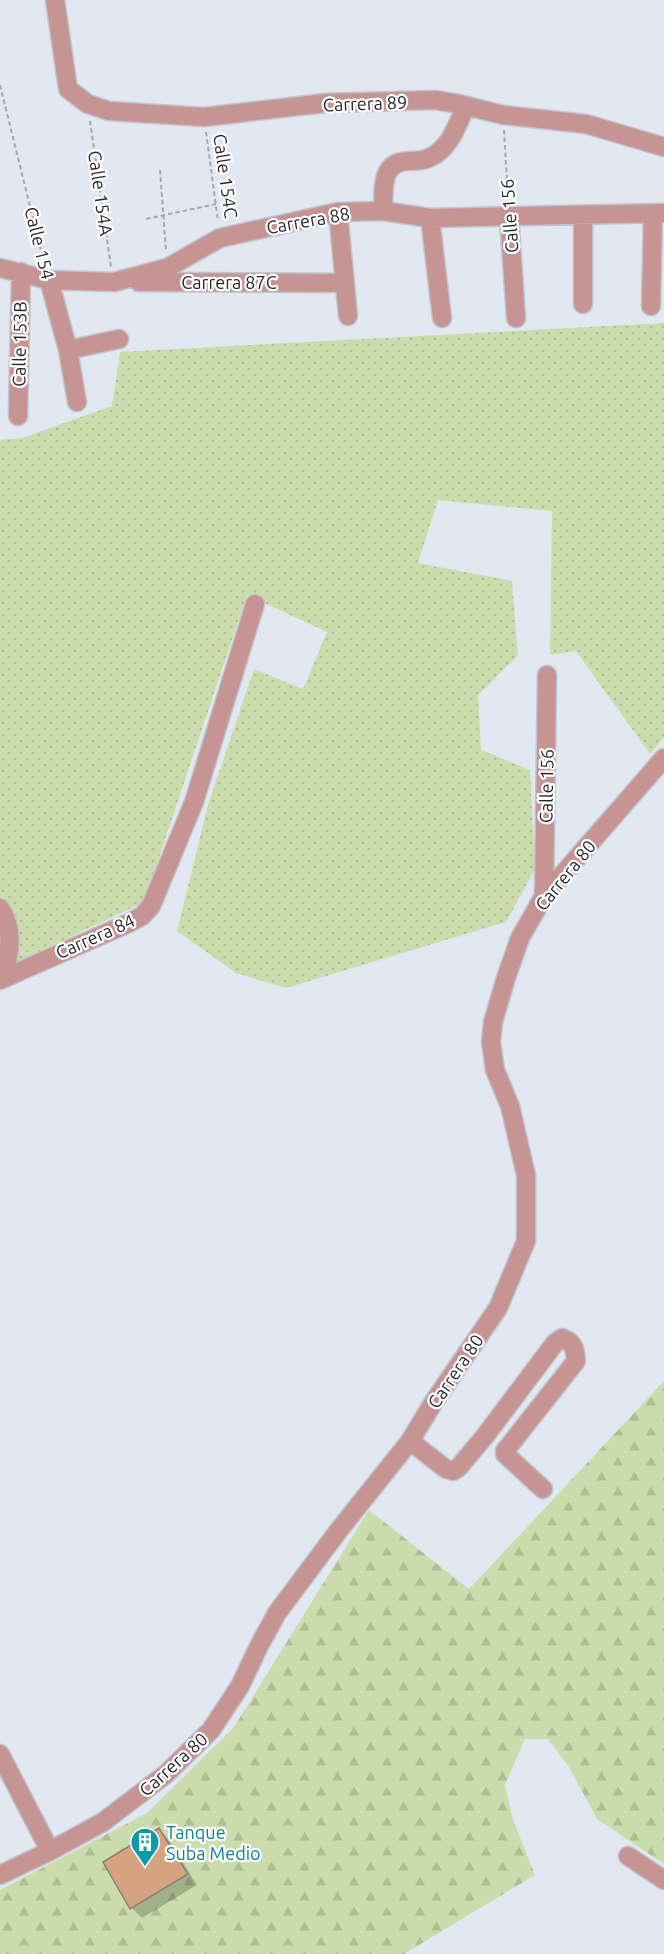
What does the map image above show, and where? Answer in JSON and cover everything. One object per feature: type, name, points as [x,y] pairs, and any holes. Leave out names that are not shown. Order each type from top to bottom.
[{"type":"street","name":"Carrera 89","points":[[56,0],[68,89],[88,105],[109,111],[204,117],[325,103],[435,100],[503,115],[586,124],[664,147]]},
{"type":"street","points":[[383,211],[387,172],[399,163],[427,159],[438,152],[447,144],[466,106]]},
{"type":"street","name":"Carrera 88","points":[[0,268],[49,280],[114,282],[167,268],[220,238],[338,212],[383,211],[430,218],[658,213]]},
{"type":"street","points":[[338,212],[348,316]]},
{"type":"street","points":[[651,306],[658,213]]},
{"type":"street","points":[[583,215],[583,304]]},
{"type":"street","name":"Calle 156","points":[[509,216],[516,318]]},
{"type":"street","points":[[430,218],[442,318]]},
{"type":"street","name":"Calle 153B","points":[[18,416],[21,272]]},
{"type":"street","name":"Calle 154","points":[[49,280],[68,350],[77,402]]},
{"type":"street","name":"Carrera 87C","points":[[114,282],[345,283]]},
{"type":"street","points":[[68,350],[119,339]]},
{"type":"street","name":"Carrera 84","points":[[2,978],[142,916],[151,906],[194,802],[255,604]]},
{"type":"street","name":"Calle 156","points":[[544,896],[547,675]]},
{"type":"street","name":"Carrera 80","points":[[0,1875],[50,1851],[112,1815],[166,1774],[211,1730],[240,1686],[278,1613],[339,1530],[410,1441],[498,1308],[526,1241],[526,1175],[510,1106],[495,1070],[491,1042],[493,1022],[520,938],[544,896],[664,758]]},
{"type":"street","points":[[0,908],[8,925],[11,945],[2,978]]},
{"type":"street","points":[[410,1441],[446,1469],[453,1471],[485,1436],[555,1343],[562,1338],[570,1340],[582,1364],[505,1451],[505,1454],[543,1489]]},
{"type":"street","points":[[0,1754],[50,1851]]},
{"type":"street","points":[[628,1856],[664,1880]]},
{"type":"path","name":"Calle 154","points":[[0,84],[49,280]]},
{"type":"path","name":"Calle 154A","points":[[88,105],[114,282]]},
{"type":"path","name":"Calle 156","points":[[503,115],[509,216]]},
{"type":"path","name":"Calle 154C","points":[[204,117],[220,238]]},
{"type":"path","points":[[160,170],[167,268]]},
{"type":"path","points":[[146,219],[216,204]]},
{"type":"green space","points":[[664,323],[664,737],[650,754],[576,651],[550,655],[552,511],[438,500],[418,563],[512,581],[518,655],[478,695],[481,750],[530,770],[535,869],[506,922],[286,988],[236,973],[177,931],[208,805],[254,669],[303,689],[327,632],[247,595],[144,902],[15,963],[0,973],[0,440],[22,438],[112,406],[120,352]]},
{"type":"green space","points":[[664,1381],[664,1864],[597,1819],[569,1767],[548,1739],[525,1739],[505,1785],[513,1820],[535,1875],[404,1954],[0,1954],[0,1890],[147,1813],[234,1727],[369,1510],[469,1589]]},
{"type":"building","name":"Tanque Suba Medio","points":[[159,1828],[188,1874],[130,1909],[103,1862]]},
{"type":"place","name":"Tanque Suba Medio","points":[[145,1868]]}]
